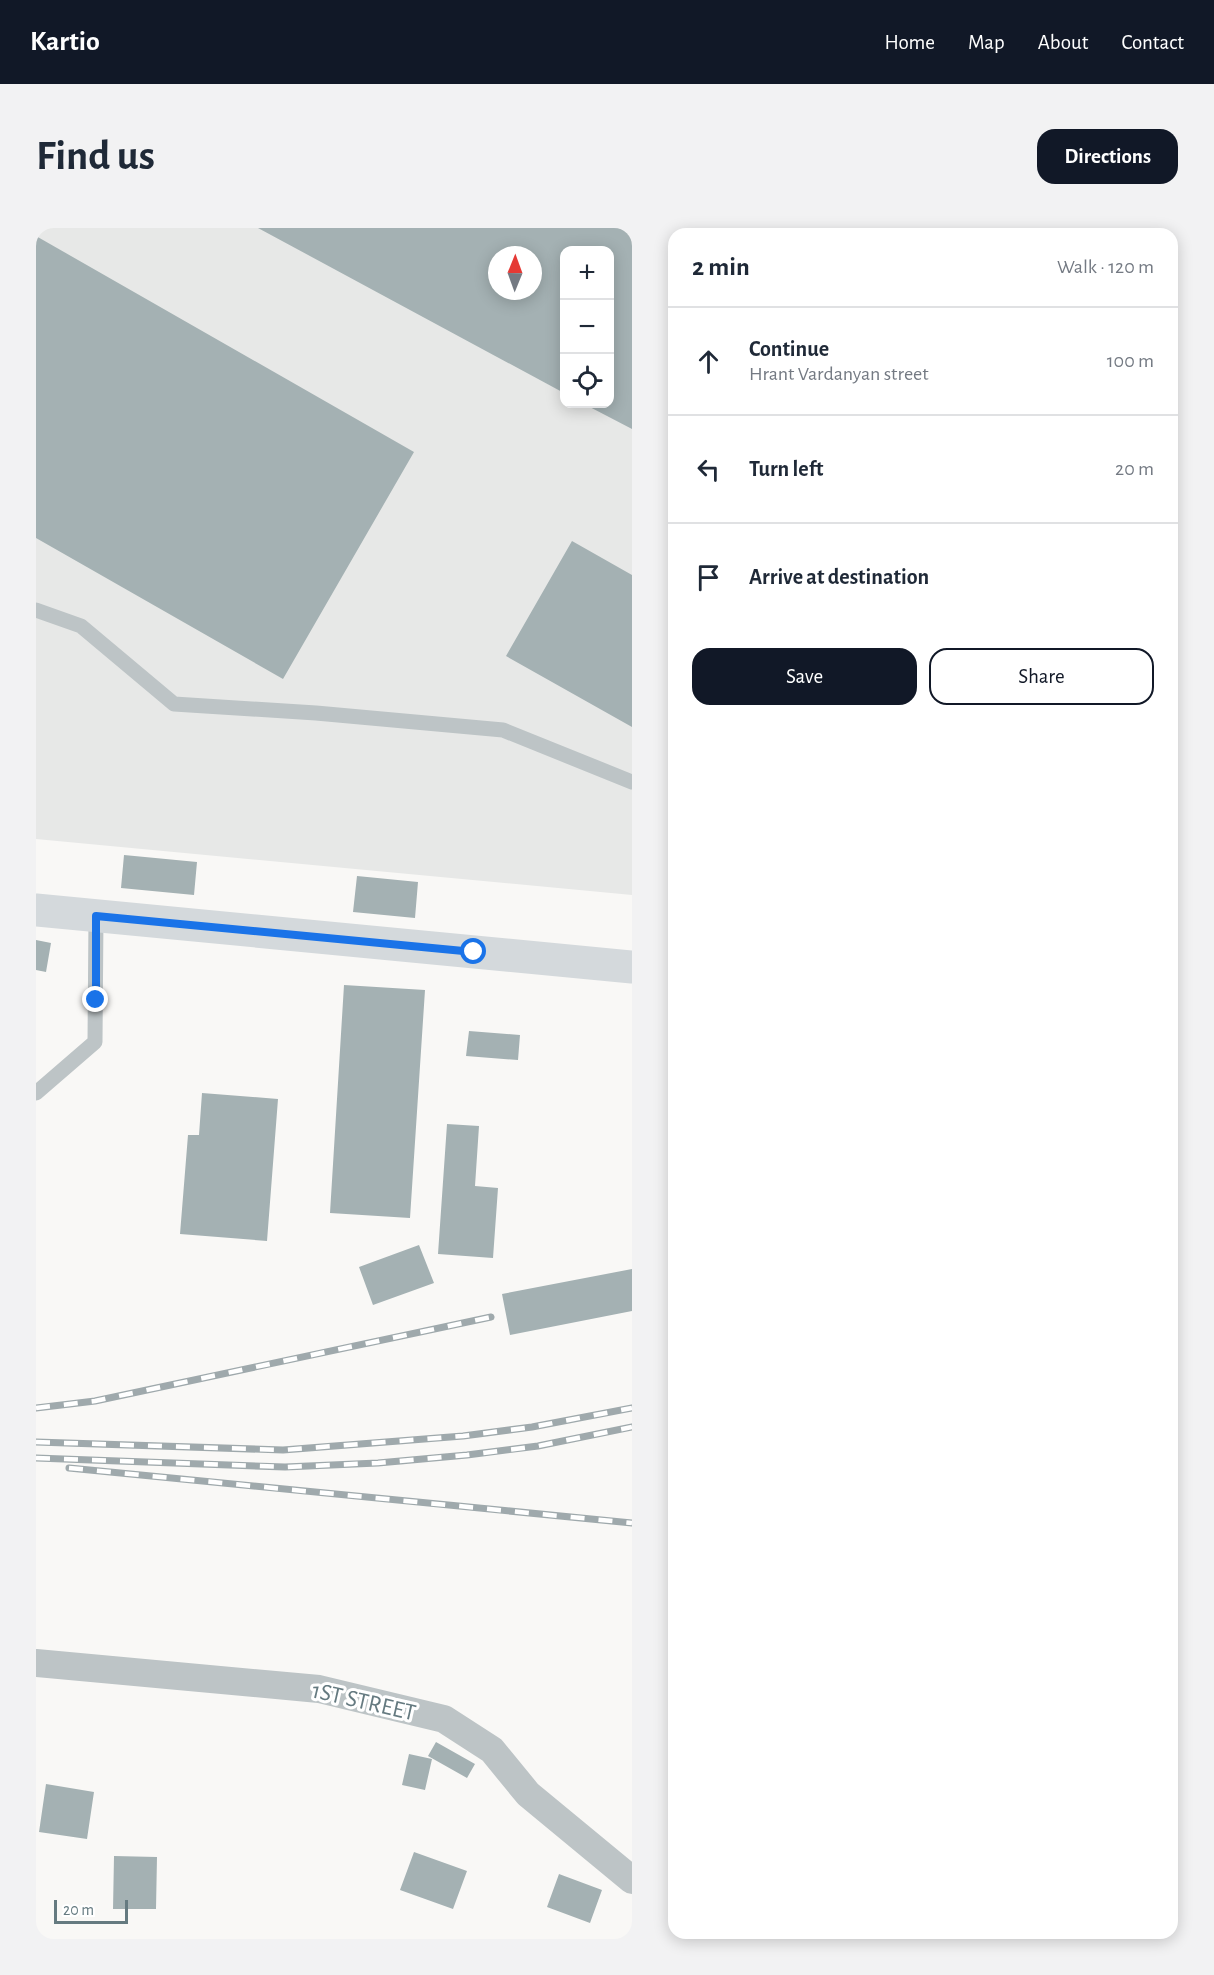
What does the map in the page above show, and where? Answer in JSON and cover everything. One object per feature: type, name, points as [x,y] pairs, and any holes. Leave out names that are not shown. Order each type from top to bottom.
[{"type":"main road","points":[[36,910],[632,967]]},
{"type":"street","name":"1ST STREET","points":[[36,1663],[319,1689],[444,1719],[492,1750],[528,1794],[632,1881]]},
{"type":"lane","points":[[36,610],[81,626],[174,704],[316,713],[503,730],[632,782]]},
{"type":"lane","points":[[36,1093],[95,1042],[96,916]]},
{"type":"shaded area","points":[[36,228],[632,228],[632,895],[36,839]]},
{"type":"building","points":[[258,228],[632,228],[632,429],[592,408],[614,408],[614,246],[560,246],[560,391]]},
{"type":"building","points":[[36,236],[414,452],[283,679],[36,538]]},
{"type":"building","points":[[572,541],[632,575],[632,727],[506,656]]},
{"type":"building","points":[[124,855],[197,862],[194,895],[121,888]]},
{"type":"building","points":[[357,876],[418,882],[415,918],[353,912]]},
{"type":"building","points":[[36,940],[51,943],[46,972],[36,970]]},
{"type":"building","points":[[344,985],[425,990],[410,1218],[330,1213]]},
{"type":"building","points":[[469,1031],[520,1035],[518,1060],[466,1056]]},
{"type":"building","points":[[202,1093],[278,1099],[267,1241],[180,1234],[188,1135],[199,1135]]},
{"type":"building","points":[[447,1124],[479,1126],[475,1186],[498,1188],[493,1258],[438,1254]]},
{"type":"building","points":[[419,1245],[434,1283],[373,1305],[359,1267]]},
{"type":"building","points":[[632,1269],[632,1311],[510,1335],[502,1294]]},
{"type":"building","points":[[436,1742],[475,1764],[467,1778],[428,1756]]},
{"type":"building","points":[[409,1754],[432,1759],[425,1790],[402,1785]]},
{"type":"building","points":[[46,1784],[94,1792],[87,1839],[39,1832]]},
{"type":"building","points":[[414,1852],[467,1871],[453,1909],[400,1890]]},
{"type":"building","points":[[114,1856],[157,1857],[156,1909],[113,1909]]},
{"type":"building","points":[[559,1874],[602,1890],[590,1923],[547,1907]]},
{"type":"railway","points":[[36,1408],[95,1401],[491,1317]]},
{"type":"railway","points":[[36,1442],[283,1450],[463,1436],[532,1427],[632,1408]]},
{"type":"railway","points":[[36,1458],[285,1467],[378,1463],[538,1446],[632,1427]]},
{"type":"railway","points":[[69,1468],[632,1523]]},
{"type":"route","points":[[96,1000],[96,916],[474,952]]}]
